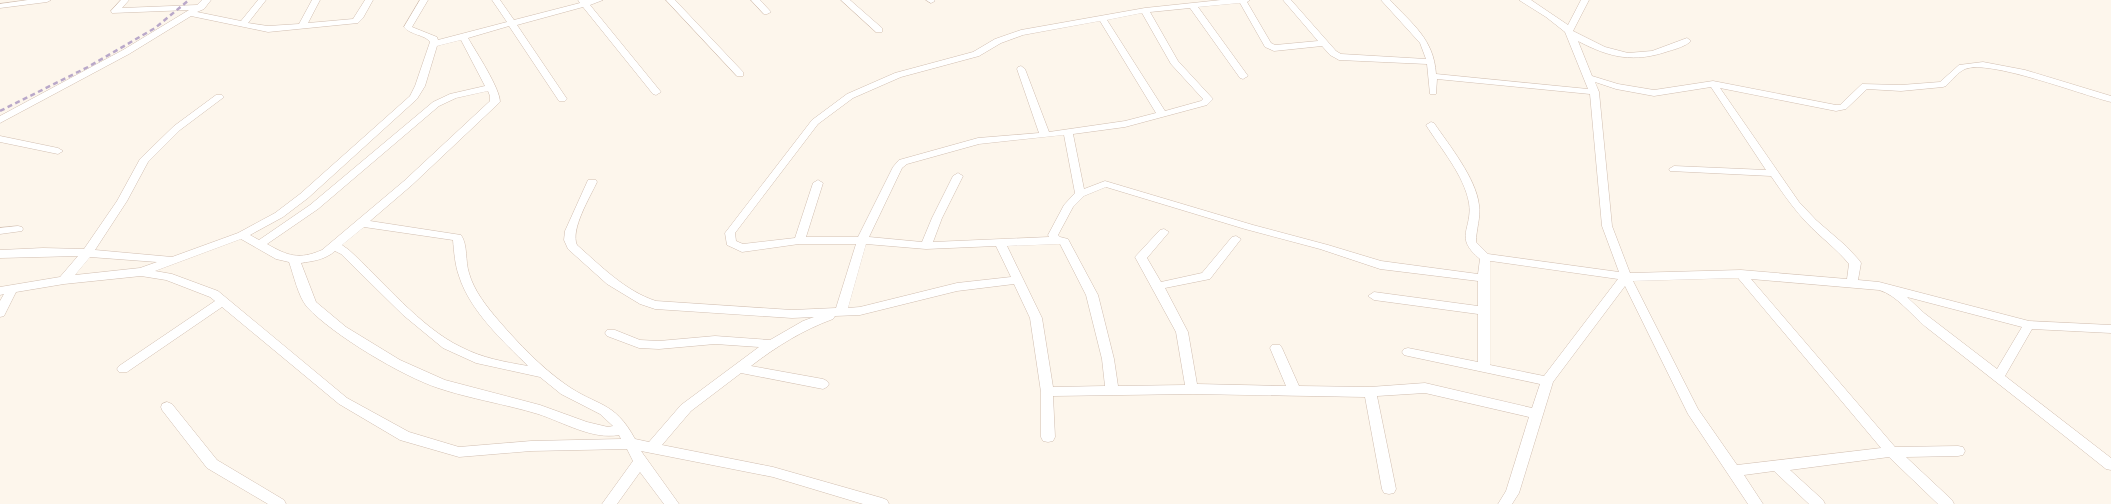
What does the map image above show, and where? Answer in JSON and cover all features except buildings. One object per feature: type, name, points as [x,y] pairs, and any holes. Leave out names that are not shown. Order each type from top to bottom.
[{"type":"street","points":[[0,6],[48,0]]},
{"type":"street","points":[[125,0],[115,11],[204,3]]},
{"type":"street","points":[[243,24],[262,0]]},
{"type":"street","points":[[302,26],[316,0]]},
{"type":"street","points":[[192,14],[268,29],[355,21],[359,18],[369,0]]},
{"type":"street","points":[[0,313],[6,290],[64,280],[142,272],[242,235],[279,215],[304,196],[409,101],[420,86],[434,44],[434,39],[413,32],[408,27],[424,0]]},
{"type":"street","points":[[496,0],[562,99]]},
{"type":"street","points":[[434,44],[511,24],[584,2],[599,0]]},
{"type":"street","points":[[670,0],[740,74]]},
{"type":"street","points":[[755,0],[766,12]]},
{"type":"street","points":[[845,0],[879,30]]},
{"type":"street","points":[[1242,0],[1268,45],[1274,48],[1325,44]]},
{"type":"street","points":[[1112,390],[1108,359],[1092,295],[1064,241],[1000,242],[926,246],[862,240],[799,241],[742,248],[731,243],[730,233],[815,122],[850,96],[898,75],[940,65],[976,54],[998,41],[1021,33],[1145,10],[1246,0]]},
{"type":"street","points":[[1287,0],[1333,53],[1347,58],[1431,62]]},
{"type":"street","points":[[1385,0],[1424,42],[1431,62],[1433,92]]},
{"type":"street","points":[[1523,0],[1529,2],[1595,48],[1624,57],[1669,49],[1688,40]]},
{"type":"street","points":[[1585,0],[1570,32],[1590,78],[1594,92],[1607,226],[1626,277],[1693,411],[1756,504]]},
{"type":"street","points":[[584,2],[656,92]]},
{"type":"street","points":[[0,120],[97,66],[134,48],[192,14],[204,3]]},
{"type":"street","points":[[1192,5],[1243,76]]},
{"type":"street","points":[[841,312],[862,240],[898,167],[902,162],[978,141],[1045,135],[1124,124],[1198,106],[1204,103],[1208,99],[1174,62],[1145,10]]},
{"type":"street","points":[[1102,18],[1162,114]]},
{"type":"street","points":[[242,235],[280,256],[294,260],[316,257],[335,246],[362,223],[488,110],[495,102],[495,96],[464,36]]},
{"type":"street","points":[[1590,78],[1616,86],[1654,93],[1713,84],[1836,108],[1842,107],[1865,86],[1925,87],[1943,84],[1962,67],[1983,65],[2022,72],[2111,99]]},
{"type":"street","points":[[1021,69],[1045,135]]},
{"type":"street","points":[[1432,76],[1594,92]]},
{"type":"street","points":[[1713,84],[1795,204],[1812,222],[1842,248],[1855,263],[1852,283]]},
{"type":"street","points":[[260,244],[314,207],[436,104],[453,96],[491,88]]},
{"type":"street","points":[[64,280],[88,251],[122,201],[144,161],[177,128],[220,97]]},
{"type":"street","points":[[1431,125],[1469,188],[1474,204],[1474,223],[1470,240],[1472,246],[1486,258]]},
{"type":"street","points":[[1068,132],[1080,194]]},
{"type":"street","points":[[0,139],[58,151]]},
{"type":"street","points":[[1674,170],[1775,173]]},
{"type":"street","points":[[926,246],[937,218],[958,176]]},
{"type":"street","points":[[592,182],[570,232],[569,240],[572,247],[609,279],[646,303],[655,305],[792,314],[860,311],[884,307],[957,288],[1018,280]]},
{"type":"street","points":[[799,241],[818,184]]},
{"type":"street","points":[[1056,240],[1053,235],[1069,205],[1080,194],[1105,184],[1233,223],[1324,247],[1380,266],[1483,278]]},
{"type":"street","points":[[362,223],[457,237],[459,240],[459,259],[467,283],[478,302],[498,327],[543,372],[561,387],[609,414],[623,429],[633,444],[640,462],[672,504]]},
{"type":"street","points":[[0,231],[18,229]]},
{"type":"street","points":[[1164,232],[1141,258],[1142,262],[1158,286],[1182,332],[1192,390]]},
{"type":"street","points":[[1158,286],[1206,276],[1236,239]]},
{"type":"street","points":[[1000,242],[1036,318],[1047,392],[1048,437]]},
{"type":"street","points":[[335,246],[345,252],[407,311],[448,346],[479,359],[543,372]]},
{"type":"street","points":[[0,254],[27,251],[88,251],[173,260]]},
{"type":"street","points":[[1486,258],[1492,256],[1626,277],[1741,274],[1879,286],[2029,325],[2111,329]]},
{"type":"street","points":[[1484,368],[1483,278],[1484,262],[1486,258]]},
{"type":"street","points":[[294,260],[311,304],[342,330],[396,363],[441,384],[540,410],[585,426],[608,432],[623,429]]},
{"type":"street","points":[[142,272],[168,277],[214,294],[343,401],[405,436],[459,452],[531,446],[633,444],[774,472],[882,504]]},
{"type":"street","points":[[1741,274],[1892,452],[1948,504]]},
{"type":"street","points":[[1505,504],[1512,493],[1546,381],[1610,295],[1626,277]]},
{"type":"street","points":[[1892,290],[1920,316],[2111,465]]},
{"type":"street","points":[[1374,296],[1484,311]]},
{"type":"street","points":[[123,369],[223,301]]},
{"type":"street","points":[[652,447],[686,408],[772,344],[807,324],[841,312]]},
{"type":"street","points":[[1998,378],[2029,325]]},
{"type":"street","points":[[611,333],[639,344],[659,345],[715,340],[772,344]]},
{"type":"street","points":[[1276,348],[1295,392]]},
{"type":"street","points":[[1408,352],[1546,381]]},
{"type":"street","points":[[740,368],[823,384]]},
{"type":"street","points":[[1047,392],[1112,390],[1370,392],[1426,388],[1536,414]]},
{"type":"street","points":[[1370,392],[1389,489]]},
{"type":"street","points":[[167,407],[212,464],[279,504]]},
{"type":"street","points":[[1734,471],[1778,467],[1892,452],[1958,451]]},
{"type":"street","points":[[609,504],[640,462]]},
{"type":"street","points":[[1778,467],[1818,504]]},
{"type":"railway","points":[[0,111],[88,67],[155,28],[189,0]]}]
